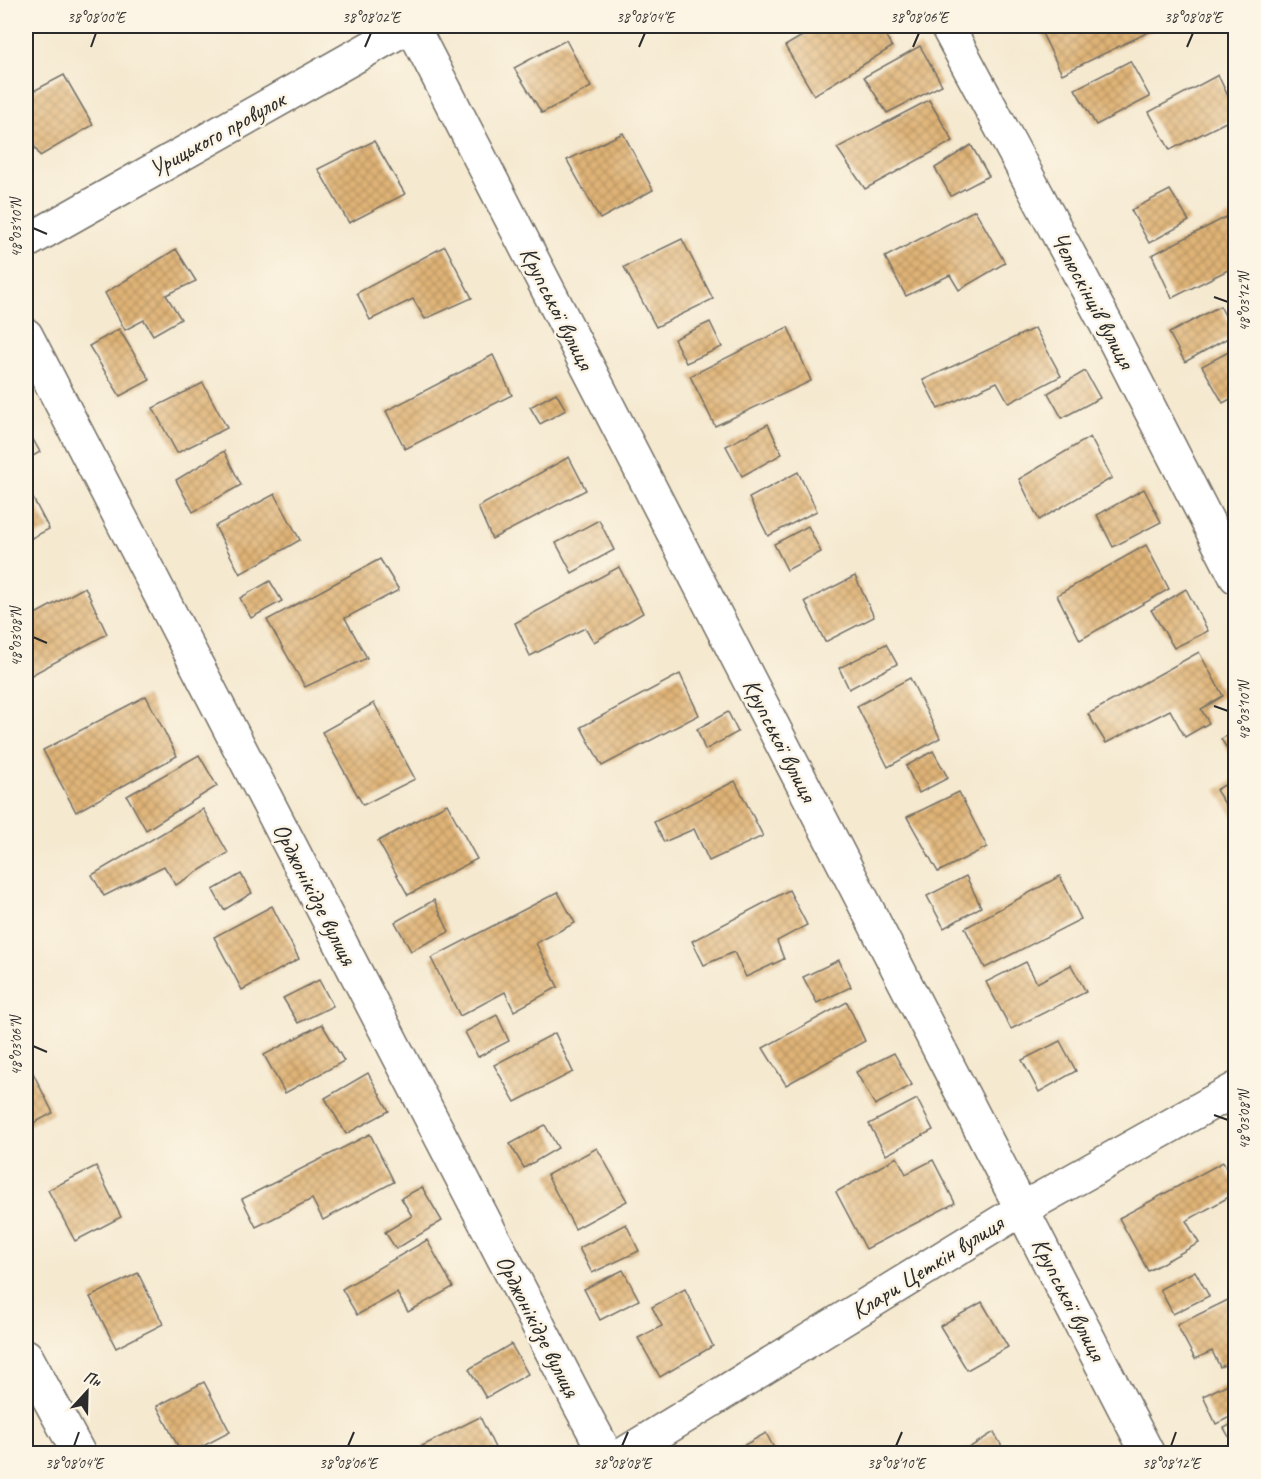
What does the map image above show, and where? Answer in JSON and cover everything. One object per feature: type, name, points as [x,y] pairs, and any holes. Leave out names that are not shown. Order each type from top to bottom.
[{"type":"street","name":"Урицького провулок","points":[[26,242],[410,26]]},
{"type":"street","name":"Крупської вулиця","points":[[410,26],[1148,1454]]},
{"type":"street","name":"Челюскінців вулиця","points":[[946,26],[1112,335],[1236,577]]},
{"type":"street","name":"Орджонікідзе вулиця","points":[[26,334],[606,1454]]},
{"type":"street","name":"Клари Цеткін вулиця","points":[[624,1454],[1022,1209],[1236,1089]]},
{"type":"street","points":[[26,1356],[78,1454]]},
{"type":"building","points":[[819,26],[880,26],[892,47],[814,95],[785,46]]},
{"type":"building","points":[[1058,26],[1156,26],[1157,28],[1062,74],[1042,33]]},
{"type":"building","points":[[566,40],[591,87],[542,113],[514,68]]},
{"type":"building","points":[[920,46],[942,85],[887,113],[864,77]]},
{"type":"building","points":[[1130,61],[1150,97],[1096,125],[1075,89]]},
{"type":"building","points":[[64,75],[93,125],[40,156],[26,132],[26,95]]},
{"type":"building","points":[[1218,75],[1236,117],[1170,150],[1149,112]]},
{"type":"building","points":[[929,100],[953,141],[865,189],[837,148]]},
{"type":"building","points":[[623,133],[653,190],[600,219],[567,160]]},
{"type":"building","points":[[374,141],[405,194],[349,223],[318,169]]},
{"type":"building","points":[[971,145],[989,176],[951,196],[935,168]]},
{"type":"building","points":[[1170,190],[1189,221],[1149,243],[1131,210]]},
{"type":"building","points":[[975,210],[1005,263],[959,290],[950,275],[906,296],[885,257]]},
{"type":"building","points":[[1236,212],[1236,266],[1172,298],[1152,255]]},
{"type":"building","points":[[682,239],[713,299],[656,327],[624,267]]},
{"type":"building","points":[[445,246],[472,298],[425,319],[413,299],[370,320],[357,293]]},
{"type":"building","points":[[176,249],[196,281],[166,295],[181,319],[153,335],[144,320],[125,330],[105,293]]},
{"type":"building","points":[[1220,306],[1235,334],[1185,362],[1169,333]]},
{"type":"building","points":[[710,322],[722,347],[686,363],[674,339]]},
{"type":"building","points":[[788,327],[811,381],[715,426],[690,376]]},
{"type":"building","points":[[1035,328],[1061,376],[1009,403],[997,382],[938,409],[923,380]]},
{"type":"building","points":[[119,329],[150,380],[120,396],[89,346]]},
{"type":"building","points":[[1236,348],[1236,396],[1223,403],[1202,366]]},
{"type":"building","points":[[493,355],[512,395],[405,449],[386,411]]},
{"type":"building","points":[[1085,371],[1100,398],[1062,418],[1048,393]]},
{"type":"building","points":[[203,383],[227,428],[177,453],[153,408]]},
{"type":"building","points":[[556,393],[566,410],[540,424],[530,407]]},
{"type":"building","points":[[768,424],[782,454],[742,476],[726,446]]},
{"type":"building","points":[[26,427],[40,452],[26,460]]},
{"type":"building","points":[[1090,437],[1112,478],[1039,520],[1019,479]]},
{"type":"building","points":[[224,451],[241,485],[193,512],[176,480]]},
{"type":"building","points":[[569,457],[586,490],[492,539],[478,507]]},
{"type":"building","points":[[798,472],[817,511],[768,536],[749,498]]},
{"type":"building","points":[[26,485],[49,529],[26,541]]},
{"type":"building","points":[[1144,489],[1161,522],[1113,547],[1097,515]]},
{"type":"building","points":[[275,494],[300,540],[240,574],[215,526]]},
{"type":"building","points":[[599,520],[614,550],[572,573],[556,543]]},
{"type":"building","points":[[808,526],[821,552],[787,570],[774,544]]},
{"type":"building","points":[[1146,545],[1169,589],[1080,640],[1057,595]]},
{"type":"building","points":[[380,559],[399,590],[345,618],[367,658],[305,687],[267,620]]},
{"type":"building","points":[[619,567],[643,613],[594,642],[585,628],[530,656],[515,623]]},
{"type":"building","points":[[855,576],[874,617],[825,642],[805,601]]},
{"type":"building","points":[[270,581],[282,601],[251,618],[240,598]]},
{"type":"building","points":[[85,587],[107,634],[26,678],[26,619]]},
{"type":"building","points":[[1186,589],[1208,631],[1174,648],[1151,610]]},
{"type":"building","points":[[886,644],[897,664],[849,689],[839,668]]},
{"type":"building","points":[[1199,652],[1223,696],[1201,709],[1209,723],[1185,737],[1170,710],[1106,743],[1088,714]]},
{"type":"building","points":[[680,674],[699,715],[602,766],[581,727]]},
{"type":"building","points":[[910,678],[940,738],[888,767],[857,706]]},
{"type":"building","points":[[146,696],[177,756],[76,812],[43,750]]},
{"type":"building","points":[[374,703],[415,779],[363,805],[322,732]]},
{"type":"building","points":[[728,712],[738,732],[705,750],[697,729]]},
{"type":"building","points":[[1236,731],[1236,763],[1221,739]]},
{"type":"building","points":[[933,751],[948,778],[919,793],[906,766]]},
{"type":"building","points":[[199,755],[217,786],[146,830],[127,796]]},
{"type":"building","points":[[1236,778],[1236,821],[1216,790]]},
{"type":"building","points":[[735,781],[763,836],[709,861],[694,829],[664,842],[654,822]]},
{"type":"building","points":[[959,792],[987,847],[938,872],[907,817]]},
{"type":"building","points":[[447,804],[477,859],[408,895],[378,841]]},
{"type":"building","points":[[203,809],[228,853],[176,885],[164,866],[104,896],[92,875]]},
{"type":"building","points":[[241,874],[252,893],[224,910],[213,890]]},
{"type":"building","points":[[966,876],[981,907],[944,928],[927,896]]},
{"type":"building","points":[[1060,876],[1081,919],[985,968],[965,928]]},
{"type":"building","points":[[789,890],[807,925],[777,941],[784,959],[746,977],[734,952],[704,965],[692,941]]},
{"type":"building","points":[[558,892],[575,923],[536,943],[558,987],[514,1011],[505,992],[460,1016],[431,958]]},
{"type":"building","points":[[434,900],[449,932],[411,951],[395,922]]},
{"type":"building","points":[[272,906],[299,959],[242,990],[214,937]]},
{"type":"building","points":[[839,960],[851,987],[817,1003],[803,977]]},
{"type":"building","points":[[1026,962],[1037,983],[1071,965],[1086,992],[1011,1029],[986,982]]},
{"type":"building","points":[[319,980],[333,1006],[298,1023],[283,998]]},
{"type":"building","points":[[847,1002],[865,1041],[786,1085],[763,1048]]},
{"type":"building","points":[[497,1015],[509,1041],[478,1057],[465,1032]]},
{"type":"building","points":[[322,1024],[344,1061],[285,1093],[264,1055]]},
{"type":"building","points":[[555,1033],[573,1072],[515,1102],[494,1065]]},
{"type":"building","points":[[1060,1041],[1076,1071],[1039,1092],[1022,1060]]},
{"type":"building","points":[[894,1053],[912,1085],[875,1105],[856,1072]]},
{"type":"building","points":[[26,1059],[53,1113],[26,1127]]},
{"type":"building","points":[[368,1073],[389,1111],[346,1134],[325,1098]]},
{"type":"building","points":[[917,1099],[933,1130],[886,1155],[869,1124]]},
{"type":"building","points":[[545,1125],[558,1148],[524,1168],[510,1144]]},
{"type":"building","points":[[370,1134],[394,1182],[323,1220],[312,1199],[256,1227],[242,1199]]},
{"type":"building","points":[[597,1148],[627,1201],[575,1229],[547,1175]]},
{"type":"building","points":[[897,1157],[906,1174],[933,1160],[955,1203],[866,1249],[836,1192]]},
{"type":"building","points":[[1223,1162],[1236,1188],[1236,1193],[1186,1221],[1199,1243],[1148,1271],[1119,1218]]},
{"type":"building","points":[[96,1166],[121,1217],[75,1241],[48,1190]]},
{"type":"building","points":[[422,1187],[442,1221],[396,1249],[385,1232],[412,1216],[401,1198]]},
{"type":"building","points":[[626,1224],[639,1251],[592,1273],[579,1248]]},
{"type":"building","points":[[427,1240],[453,1287],[408,1312],[397,1293],[357,1315],[342,1289]]},
{"type":"building","points":[[623,1270],[639,1300],[600,1320],[584,1289]]},
{"type":"building","points":[[1195,1271],[1209,1296],[1173,1314],[1160,1289]]},
{"type":"building","points":[[138,1273],[163,1324],[116,1348],[90,1297]]},
{"type":"building","points":[[685,1289],[713,1346],[660,1377],[638,1338],[662,1326],[652,1307]]},
{"type":"building","points":[[1236,1296],[1236,1360],[1220,1367],[1212,1351],[1195,1359],[1177,1325]]},
{"type":"building","points":[[982,1302],[1008,1347],[967,1370],[940,1326]]},
{"type":"building","points":[[511,1344],[528,1374],[486,1398],[469,1369]]},
{"type":"building","points":[[1236,1380],[1236,1414],[1216,1424],[1203,1396]]},
{"type":"building","points":[[204,1382],[230,1432],[188,1454],[182,1454],[157,1406]]},
{"type":"building","points":[[480,1417],[498,1454],[427,1454],[422,1446]]},
{"type":"building","points":[[1236,1422],[1236,1449],[1224,1428]]},
{"type":"building","points":[[994,1432],[1006,1454],[959,1454]]},
{"type":"building","points":[[766,1433],[777,1454],[728,1454]]}]
